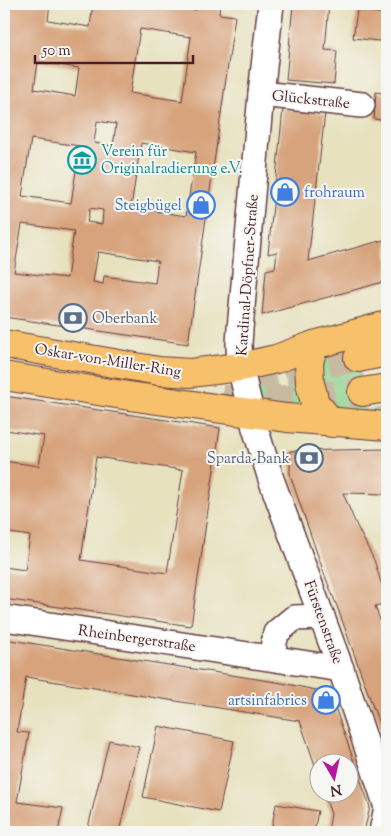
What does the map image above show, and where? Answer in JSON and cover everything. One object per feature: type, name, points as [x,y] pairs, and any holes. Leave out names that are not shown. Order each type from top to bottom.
[{"type":"main road","name":"Oskar-von-Miller-Ring","points":[[4,344],[159,370],[190,373],[240,367],[276,359],[314,345],[387,325]]},
{"type":"main road","points":[[314,345],[309,362],[310,383],[314,403],[332,423]]},
{"type":"main road","points":[[358,358],[387,352]]},
{"type":"main road","name":"Oskar-von-Miller-Ring","points":[[4,376],[287,418],[387,426]]},
{"type":"street","name":"Kardinal-Döpfner-Straße","points":[[252,413],[240,367],[239,344],[261,94],[271,4]]},
{"type":"street","name":"Glückstraße","points":[[261,94],[362,105]]},
{"type":"street","name":"Fürstenstraße","points":[[252,413],[271,478],[341,669],[387,807],[382,832]]},
{"type":"street","points":[[271,658],[276,633],[294,618],[322,617]]},
{"type":"street","name":"Rheinbergerstraße","points":[[4,618],[341,669]]},
{"type":"green space","points":[[356,344],[365,411],[387,407],[387,419],[349,417],[322,401],[316,369],[327,352]]},
{"type":"green space","points":[[295,359],[308,413],[290,413],[283,364]]},
{"type":"green space","points":[[273,368],[280,412],[260,403],[256,383],[258,376]]},
{"type":"building","points":[[4,4],[50,4],[48,20],[90,27],[93,4],[153,4],[196,10],[197,4],[220,4],[219,14],[235,16],[188,344],[4,317]],"holes":[[[140,29],[191,37],[182,101],[130,93]],[[38,62],[79,68],[75,96],[34,89]],[[97,121],[116,124],[113,146],[94,143]],[[31,139],[80,146],[71,203],[22,196]],[[141,143],[196,152],[186,216],[131,207]],[[90,208],[103,210],[102,224],[87,222]],[[22,224],[74,231],[67,278],[14,272]],[[98,252],[158,261],[155,283],[104,276],[103,284],[93,282]]]},
{"type":"building","points":[[293,4],[329,4],[325,50],[337,51],[334,84],[286,80]]},
{"type":"building","points":[[357,10],[387,14],[387,42],[353,38]]},
{"type":"building","points":[[376,92],[387,94],[387,121],[374,119]]},
{"type":"building","points":[[283,109],[325,113],[308,261],[387,239],[387,281],[262,315],[266,270],[275,268],[277,252],[268,254]]},
{"type":"building","points":[[4,396],[220,428],[191,626],[4,599],[4,567],[25,570],[30,536],[4,532],[4,461],[39,466],[44,436],[6,430],[4,439]],"holes":[[[96,457],[183,470],[167,573],[81,560]]]},
{"type":"building","points":[[387,449],[387,494],[343,493],[374,560],[387,601],[387,603],[375,606],[387,640],[387,746],[290,475],[290,451]]},
{"type":"building","points":[[4,639],[282,683],[330,693],[351,754],[311,754],[300,721],[26,677],[17,732],[29,733],[17,802],[63,808],[58,832],[4,832],[4,714],[8,688],[4,687]]},
{"type":"building","points":[[158,726],[234,741],[219,812],[143,797]]},
{"type":"building","points":[[109,740],[139,747],[119,832],[87,832]]},
{"type":"building","points":[[358,773],[370,807],[364,832],[328,832],[331,814],[328,804],[358,804]]},
{"type":"building","points":[[276,804],[318,811],[314,832],[271,832]]},
{"type":"tunnel","points":[[246,375],[289,370],[358,358]]},
{"type":"tunnel","points":[[223,399],[293,399],[362,392]]},
{"type":"place","name":"Verein für Originalradierung e.V.","points":[[82,160]]},
{"type":"place","name":"frohraum","points":[[285,192]]},
{"type":"place","name":"Steigbügel","points":[[201,205]]},
{"type":"place","name":"Oberbank","points":[[73,318]]},
{"type":"place","name":"Sparda-Bank","points":[[309,458]]},
{"type":"place","name":"artsinfabrics","points":[[326,700]]}]
